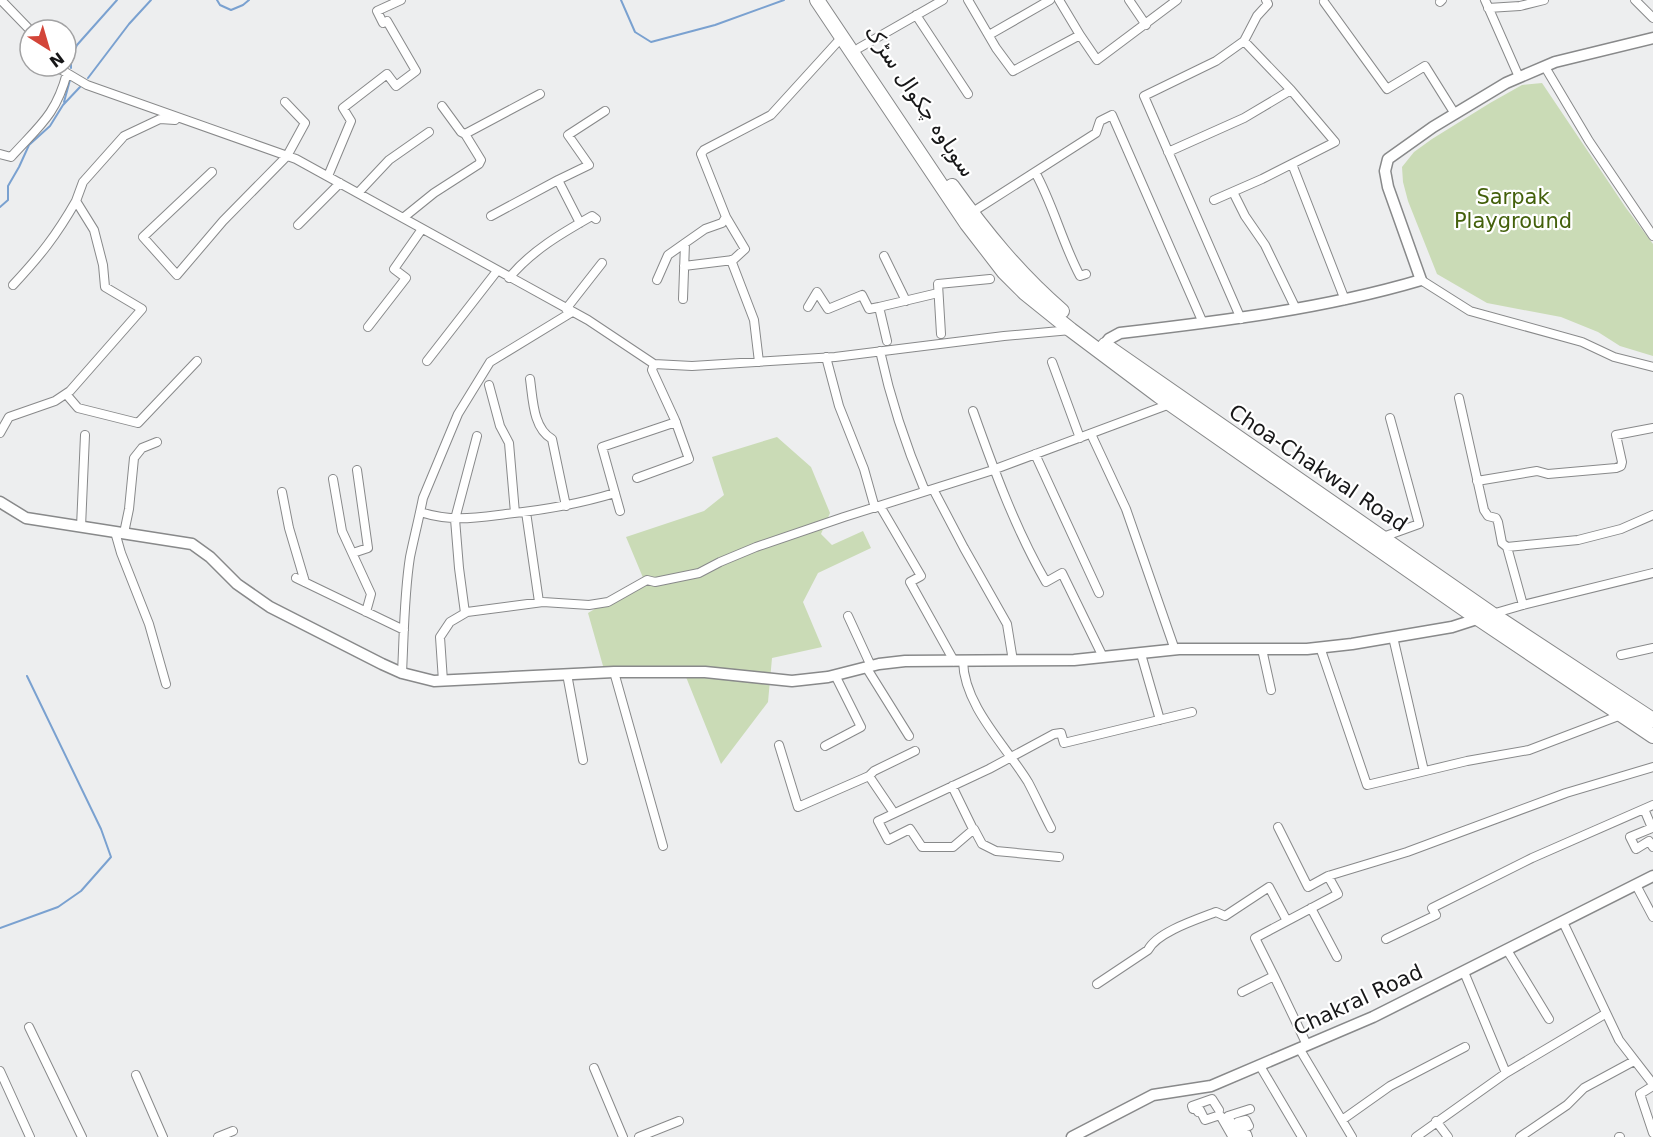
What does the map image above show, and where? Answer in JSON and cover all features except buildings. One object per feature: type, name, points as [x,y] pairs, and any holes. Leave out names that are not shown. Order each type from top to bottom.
[{"type":"highway","points":[[817,0],[984,249],[1025,292],[1071,330],[1101,348],[1170,404],[1478,619],[1653,736]]},
{"type":"highway","name":"سوہاوہ چکوال سڑک","points":[[827,0],[980,225]]},
{"type":"highway","name":"Choa-Chakwal Road","points":[[980,225],[1019,272],[1101,348],[1383,537],[1492,614],[1652,718]]},
{"type":"street","points":[[2,0],[19,18]]},
{"type":"street","points":[[328,176],[351,121],[343,108],[387,74],[396,86],[416,71],[387,21],[383,23],[377,11],[401,0]]},
{"type":"street","points":[[859,48],[943,0]]},
{"type":"street","points":[[968,0],[1013,71],[1080,35]]},
{"type":"street","points":[[989,35],[1050,0]]},
{"type":"street","points":[[1059,0],[1097,60],[1177,0]]},
{"type":"street","points":[[1129,0],[1146,25]]},
{"type":"street","points":[[1241,319],[1144,96],[1216,61],[1244,41],[1257,16],[1268,4],[1266,0]]},
{"type":"street","points":[[1519,78],[1487,4],[1520,6],[1544,0]]},
{"type":"street","points":[[1635,0],[1653,18]]},
{"type":"street","points":[[1324,2],[1387,89],[1425,66],[1455,114]]},
{"type":"street","points":[[916,15],[968,94]]},
{"type":"street","points":[[684,266],[731,260],[745,249],[726,217],[700,154],[771,115],[842,37]]},
{"type":"street","points":[[1653,38],[1545,67],[1506,83],[1388,159],[1385,171],[1388,187],[1421,280],[1470,311],[1582,342],[1614,357],[1653,367]]},
{"type":"street","points":[[1214,201],[1335,142],[1291,90],[1244,41]]},
{"type":"street","points":[[1545,67],[1589,141],[1653,237]]},
{"type":"street","points":[[0,154],[11,157],[49,117],[61,94],[66,78]]},
{"type":"street","points":[[75,78],[87,85],[287,156],[328,176],[569,310],[654,364],[692,366],[826,357],[1071,330]]},
{"type":"street","points":[[1168,152],[1244,118],[1291,90]]},
{"type":"street","points":[[465,134],[540,93]]},
{"type":"street","points":[[212,172],[143,237],[177,275],[223,221],[287,156],[306,123],[285,102]]},
{"type":"street","points":[[403,218],[434,193],[482,160],[465,134],[461,132],[442,106]]},
{"type":"street","points":[[491,216],[589,165],[568,135],[605,111]]},
{"type":"street","points":[[971,213],[1096,133],[1100,121],[1112,116],[1203,323]]},
{"type":"street","points":[[13,285],[40,257],[56,235],[76,201],[83,182],[124,136],[160,119],[185,120]]},
{"type":"street","points":[[358,193],[389,160],[429,132]]},
{"type":"street","points":[[1292,164],[1345,300]]},
{"type":"street","points":[[1035,172],[1043,186],[1069,256],[1080,276],[1086,274]]},
{"type":"street","points":[[558,180],[580,223]]},
{"type":"street","points":[[298,225],[339,183]]},
{"type":"street","points":[[1233,192],[1245,216],[1265,245],[1296,309]]},
{"type":"street","points":[[0,433],[9,417],[55,401],[66,394],[142,309],[105,287],[104,265],[94,230],[76,201]]},
{"type":"street","points":[[510,278],[518,267],[533,254],[592,216],[596,219]]},
{"type":"street","points":[[657,280],[668,255],[705,229],[722,224],[726,217]]},
{"type":"street","points":[[368,327],[406,278],[394,268],[422,229]]},
{"type":"street","points":[[683,299],[685,243]]},
{"type":"street","points":[[884,256],[906,301]]},
{"type":"street","points":[[731,260],[754,320],[759,362]]},
{"type":"street","points":[[402,672],[410,559],[423,498],[458,414],[490,362],[569,310],[602,263]]},
{"type":"street","points":[[427,360],[497,272]]},
{"type":"street","points":[[941,334],[938,284],[990,279]]},
{"type":"street","points":[[1101,348],[1109,339],[1120,333],[1241,319],[1371,295],[1421,280]]},
{"type":"street","points":[[808,307],[817,292],[828,309],[862,295],[869,309],[938,293]]},
{"type":"street","points":[[879,307],[887,341]]},
{"type":"street","points":[[880,351],[889,396],[902,437],[929,490],[1007,624],[1013,661]]},
{"type":"street","points":[[826,357],[839,406],[878,507],[921,576],[910,582],[959,661],[985,722],[1029,784],[1051,828]]},
{"type":"street","points":[[66,394],[78,408],[138,423],[197,361]]},
{"type":"street","points":[[1052,362],[1080,438]]},
{"type":"street","points":[[637,478],[689,459],[676,422],[652,370],[654,364]]},
{"type":"street","points":[[530,379],[535,413],[543,434],[552,440],[566,506]]},
{"type":"street","points":[[489,385],[500,426],[509,443],[515,513]]},
{"type":"street","points":[[1459,398],[1485,514],[1496,518],[1498,522],[1502,543],[1507,547],[1522,605]]},
{"type":"street","points":[[443,681],[440,637],[450,622],[465,613],[540,603],[589,605],[608,602],[647,580],[655,582],[699,573],[756,547],[994,470],[1170,404]]},
{"type":"street","points":[[974,411],[1014,519],[1046,582],[1062,573],[1103,657]]},
{"type":"street","points":[[1383,537],[1419,524],[1390,418]]},
{"type":"street","points":[[620,511],[602,447],[676,422]]},
{"type":"street","points":[[1478,481],[1537,471],[1548,474],[1616,468],[1621,466],[1622,462],[1616,435],[1653,428]]},
{"type":"street","points":[[1091,434],[1126,509],[1175,650]]},
{"type":"street","points":[[81,527],[85,435]]},
{"type":"street","points":[[465,613],[455,519],[477,436]]},
{"type":"street","points":[[157,442],[142,448],[134,458],[129,509],[120,533],[121,553],[149,624],[166,684]]},
{"type":"street","points":[[1035,454],[1099,593]]},
{"type":"street","points":[[352,553],[368,548],[357,470]]},
{"type":"street","points":[[333,479],[342,531],[371,594],[366,612]]},
{"type":"street","points":[[282,492],[289,528],[305,582]]},
{"type":"street","points":[[420,512],[439,518],[463,520],[566,506],[615,493]]},
{"type":"street","points":[[0,502],[26,518],[192,544],[210,557],[237,584],[270,607],[336,642],[402,672],[434,681],[614,672],[705,672],[792,681],[905,661],[1074,660],[1175,650],[1320,648],[1452,627],[1522,605],[1653,573]]},
{"type":"street","points":[[526,512],[540,603]]},
{"type":"street","points":[[1507,547],[1578,540],[1621,529],[1653,515]]},
{"type":"street","points":[[296,578],[404,630]]},
{"type":"street","points":[[848,616],[868,667],[909,736]]},
{"type":"street","points":[[1393,637],[1424,771]]},
{"type":"street","points":[[1320,648],[1367,785],[1467,761],[1529,750],[1621,715]]},
{"type":"street","points":[[1621,655],[1653,648]]},
{"type":"street","points":[[1262,649],[1271,690]]},
{"type":"street","points":[[1141,654],[1160,720]]},
{"type":"street","points":[[614,672],[663,846]]},
{"type":"street","points":[[567,674],[583,760]]},
{"type":"street","points":[[825,746],[861,727],[835,675]]},
{"type":"street","points":[[973,829],[952,847],[922,847],[910,829],[888,840],[878,821],[1054,734],[1061,733],[1064,743],[1192,712]]},
{"type":"street","points":[[779,745],[798,807],[869,776],[874,771],[915,751]]},
{"type":"street","points":[[1278,827],[1308,887],[1328,876],[1407,852],[1566,793],[1653,767]]},
{"type":"street","points":[[869,776],[894,813]]},
{"type":"street","points":[[952,786],[982,844],[996,851],[1059,857]]},
{"type":"street","points":[[1386,939],[1436,915],[1432,908],[1532,858],[1653,805]]},
{"type":"street","points":[[1644,809],[1652,828],[1630,837],[1636,849],[1649,841],[1653,847]]},
{"type":"street","points":[[1328,876],[1338,894],[1255,938],[1274,976],[1303,1047],[1352,1137]]},
{"type":"street","name":"Chakral Road","points":[[1072,1137],[1153,1095],[1211,1086],[1373,1017],[1653,876]]},
{"type":"street","points":[[1636,885],[1653,917]]},
{"type":"street","points":[[1097,984],[1175,929],[1216,912],[1225,916],[1269,886],[1287,921]]},
{"type":"street","points":[[1311,908],[1337,957]]},
{"type":"street","points":[[1563,922],[1619,1040],[1653,1085],[1640,1094],[1653,1133]]},
{"type":"street","points":[[1507,950],[1549,1019]]},
{"type":"street","points":[[1464,972],[1506,1073]]},
{"type":"street","points":[[1242,992],[1274,976]]},
{"type":"street","points":[[1416,1137],[1506,1073],[1605,1014]]},
{"type":"street","points":[[30,1027],[82,1137]]},
{"type":"street","points":[[1342,1120],[1390,1086],[1465,1047]]},
{"type":"street","points":[[1520,1137],[1567,1106],[1584,1088],[1634,1061]]},
{"type":"street","points":[[1260,1066],[1302,1137]]},
{"type":"street","points":[[594,1068],[623,1137]]},
{"type":"street","points":[[0,1071],[30,1137]]},
{"type":"street","points":[[136,1075],[163,1137]]},
{"type":"street","points":[[1211,1086],[1234,1134]]},
{"type":"street","points":[[1219,1110],[1212,1099],[1192,1106],[1198,1112],[1200,1110],[1204,1120],[1220,1115],[1232,1136],[1246,1134],[1248,1137]]},
{"type":"street","points":[[1238,1122],[1246,1120],[1249,1126],[1235,1130],[1228,1116],[1250,1108]]},
{"type":"street","points":[[639,1137],[679,1121]]},
{"type":"street","points":[[1436,1121],[1448,1137]]},
{"type":"street","points":[[218,1137],[233,1131]]},
{"type":"green space","name":"Sarpak Playground","points":[[1542,83],[1653,244],[1653,356],[1620,346],[1598,332],[1561,317],[1487,303],[1437,274],[1408,201],[1402,167],[1414,152],[1490,103],[1522,85]]},
{"type":"green space","points":[[777,437],[811,467],[830,513],[821,534],[832,545],[863,531],[871,548],[818,573],[803,602],[822,647],[772,658],[768,702],[721,764],[684,667],[603,666],[588,613],[644,580],[626,537],[704,511],[724,495],[712,457]]},
{"type":"waterway","points":[[78,44],[117,0]]},
{"type":"waterway","points":[[88,78],[129,24],[151,0]]},
{"type":"waterway","points":[[217,0],[220,5],[231,10],[249,0]]},
{"type":"waterway","points":[[621,0],[635,32],[651,42],[715,25],[784,0]]},
{"type":"waterway","points":[[64,102],[70,80]]},
{"type":"waterway","points":[[0,207],[8,200],[8,186],[29,145],[50,126],[63,105],[80,87]]},
{"type":"waterway","points":[[0,928],[58,907],[81,891],[111,857],[101,829],[27,676]]}]
